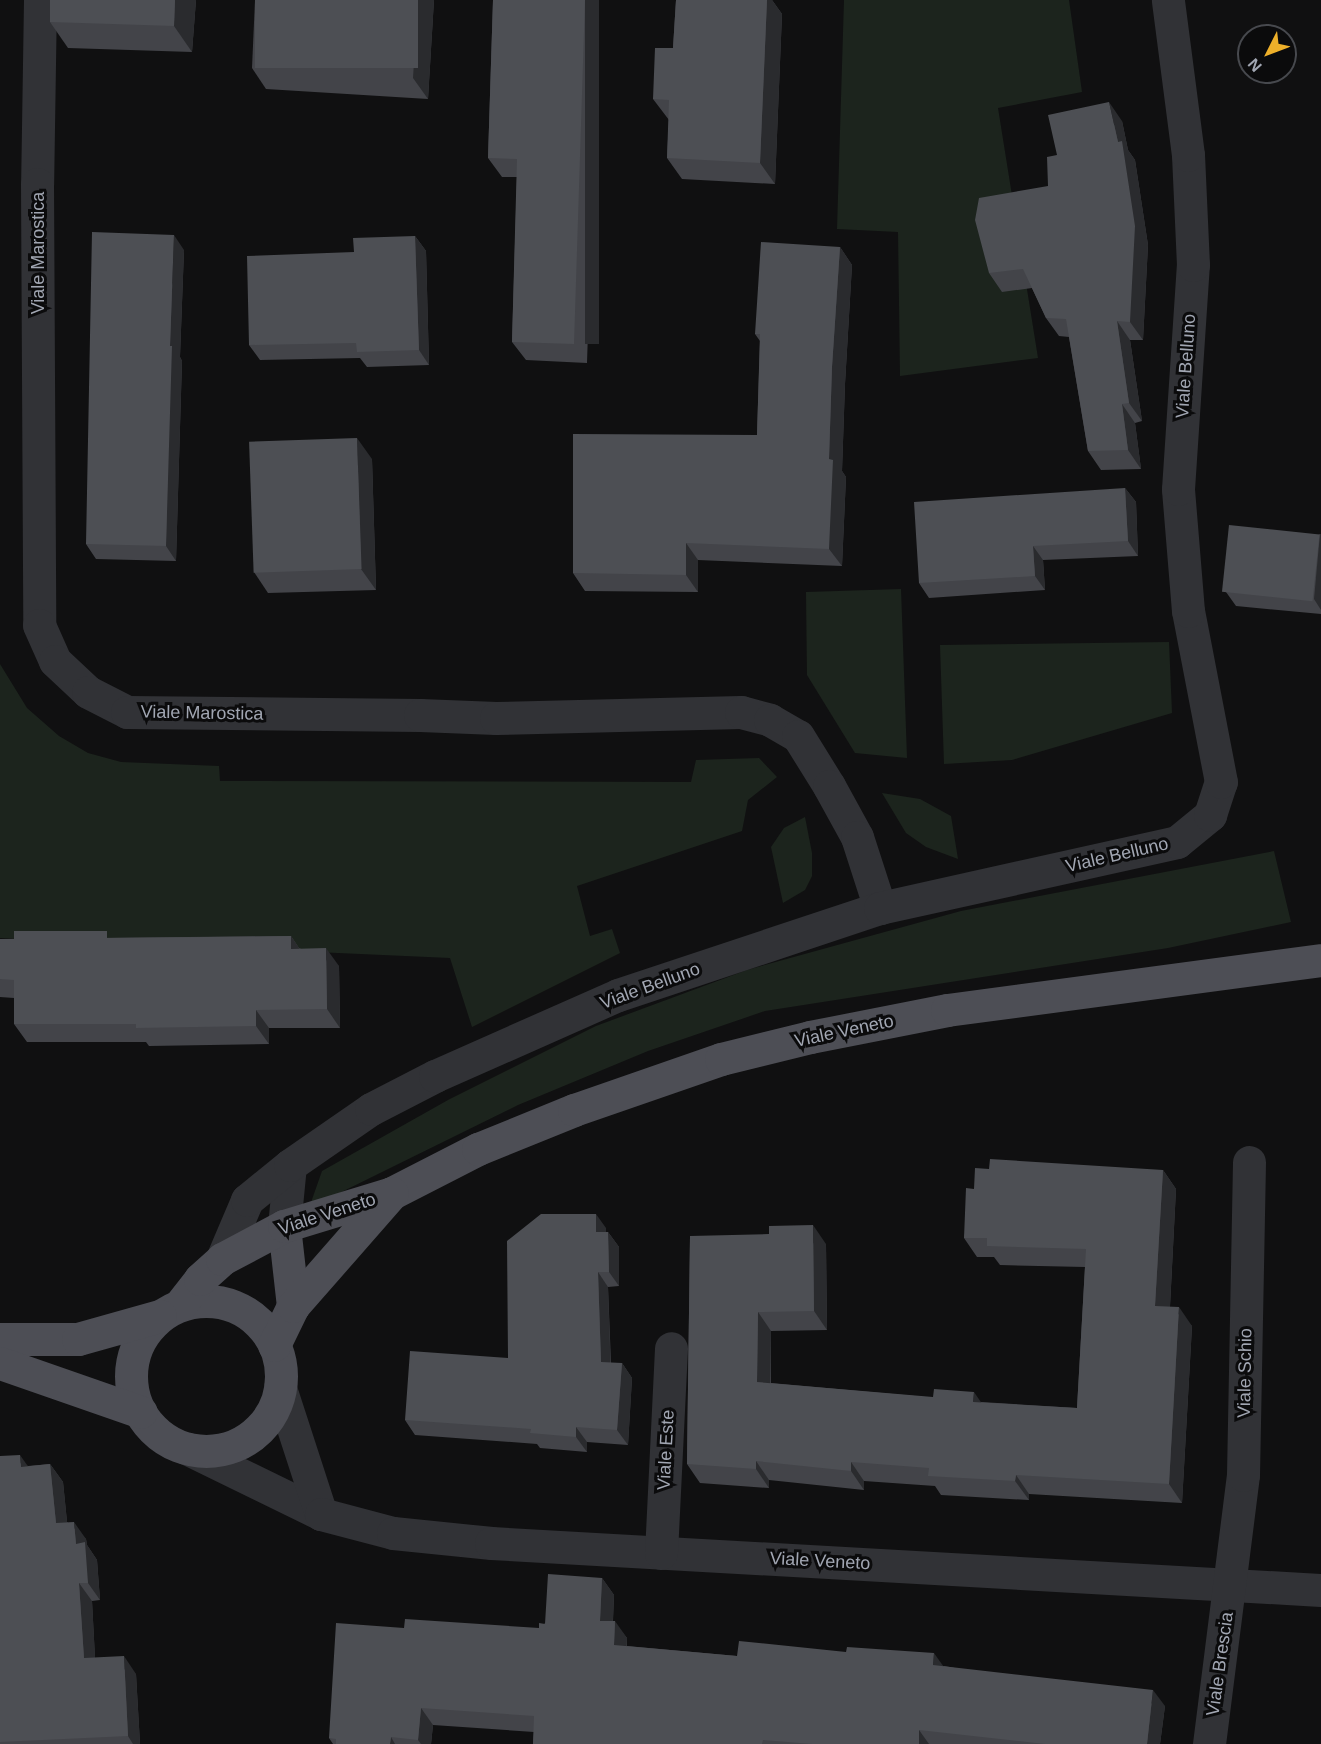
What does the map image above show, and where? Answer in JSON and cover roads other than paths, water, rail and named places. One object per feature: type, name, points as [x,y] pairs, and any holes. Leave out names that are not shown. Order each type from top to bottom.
[{"type":"main road","name":"Viale Veneto","points":[[170,1311],[222,1259],[284,1226],[392,1193],[478,1149],[574,1110],[732,1057],[810,1037],[947,1010],[1321,960]]},
{"type":"main road","name":"Viale Veneto","points":[[274,1345],[293,1306],[392,1193]]},
{"type":"main road","points":[[284,1226],[293,1306]]},
{"type":"main road","points":[[0,1339],[78,1339],[202,1301],[224,1303],[245,1312],[262,1326],[274,1345],[281,1373],[280,1388],[272,1412],[257,1431],[237,1444],[213,1451],[188,1449],[169,1441],[153,1429],[141,1412],[133,1396],[132,1360],[138,1343],[170,1311]]},
{"type":"main road","points":[[0,1363],[141,1412]]},
{"type":"street","name":"Viale Marostica","points":[[40,0],[39,625],[55,661],[88,692],[127,712],[496,718],[741,712],[770,720],[798,736],[829,786],[857,837],[880,908]]},
{"type":"street","name":"Viale Belluno","points":[[222,1259],[247,1200],[290,1165],[371,1109],[435,1076],[618,995],[880,908],[1177,842],[1210,816],[1221,782],[1188,611],[1178,489],[1193,265],[1188,155],[1168,0]]},
{"type":"street","name":"Viale Schio","points":[[1231,1584],[1243,1475],[1249,1162]]},
{"type":"street","points":[[284,1226],[290,1165]]},
{"type":"street","name":"Viale Este","points":[[661,1553],[670,1348]]},
{"type":"street","points":[[280,1388],[321,1514]]},
{"type":"street","name":"Viale Veneto","points":[[188,1449],[321,1514],[393,1533],[491,1543],[1321,1590]]},
{"type":"street","name":"Viale Brescia","points":[[1209,1744],[1231,1584]]}]
